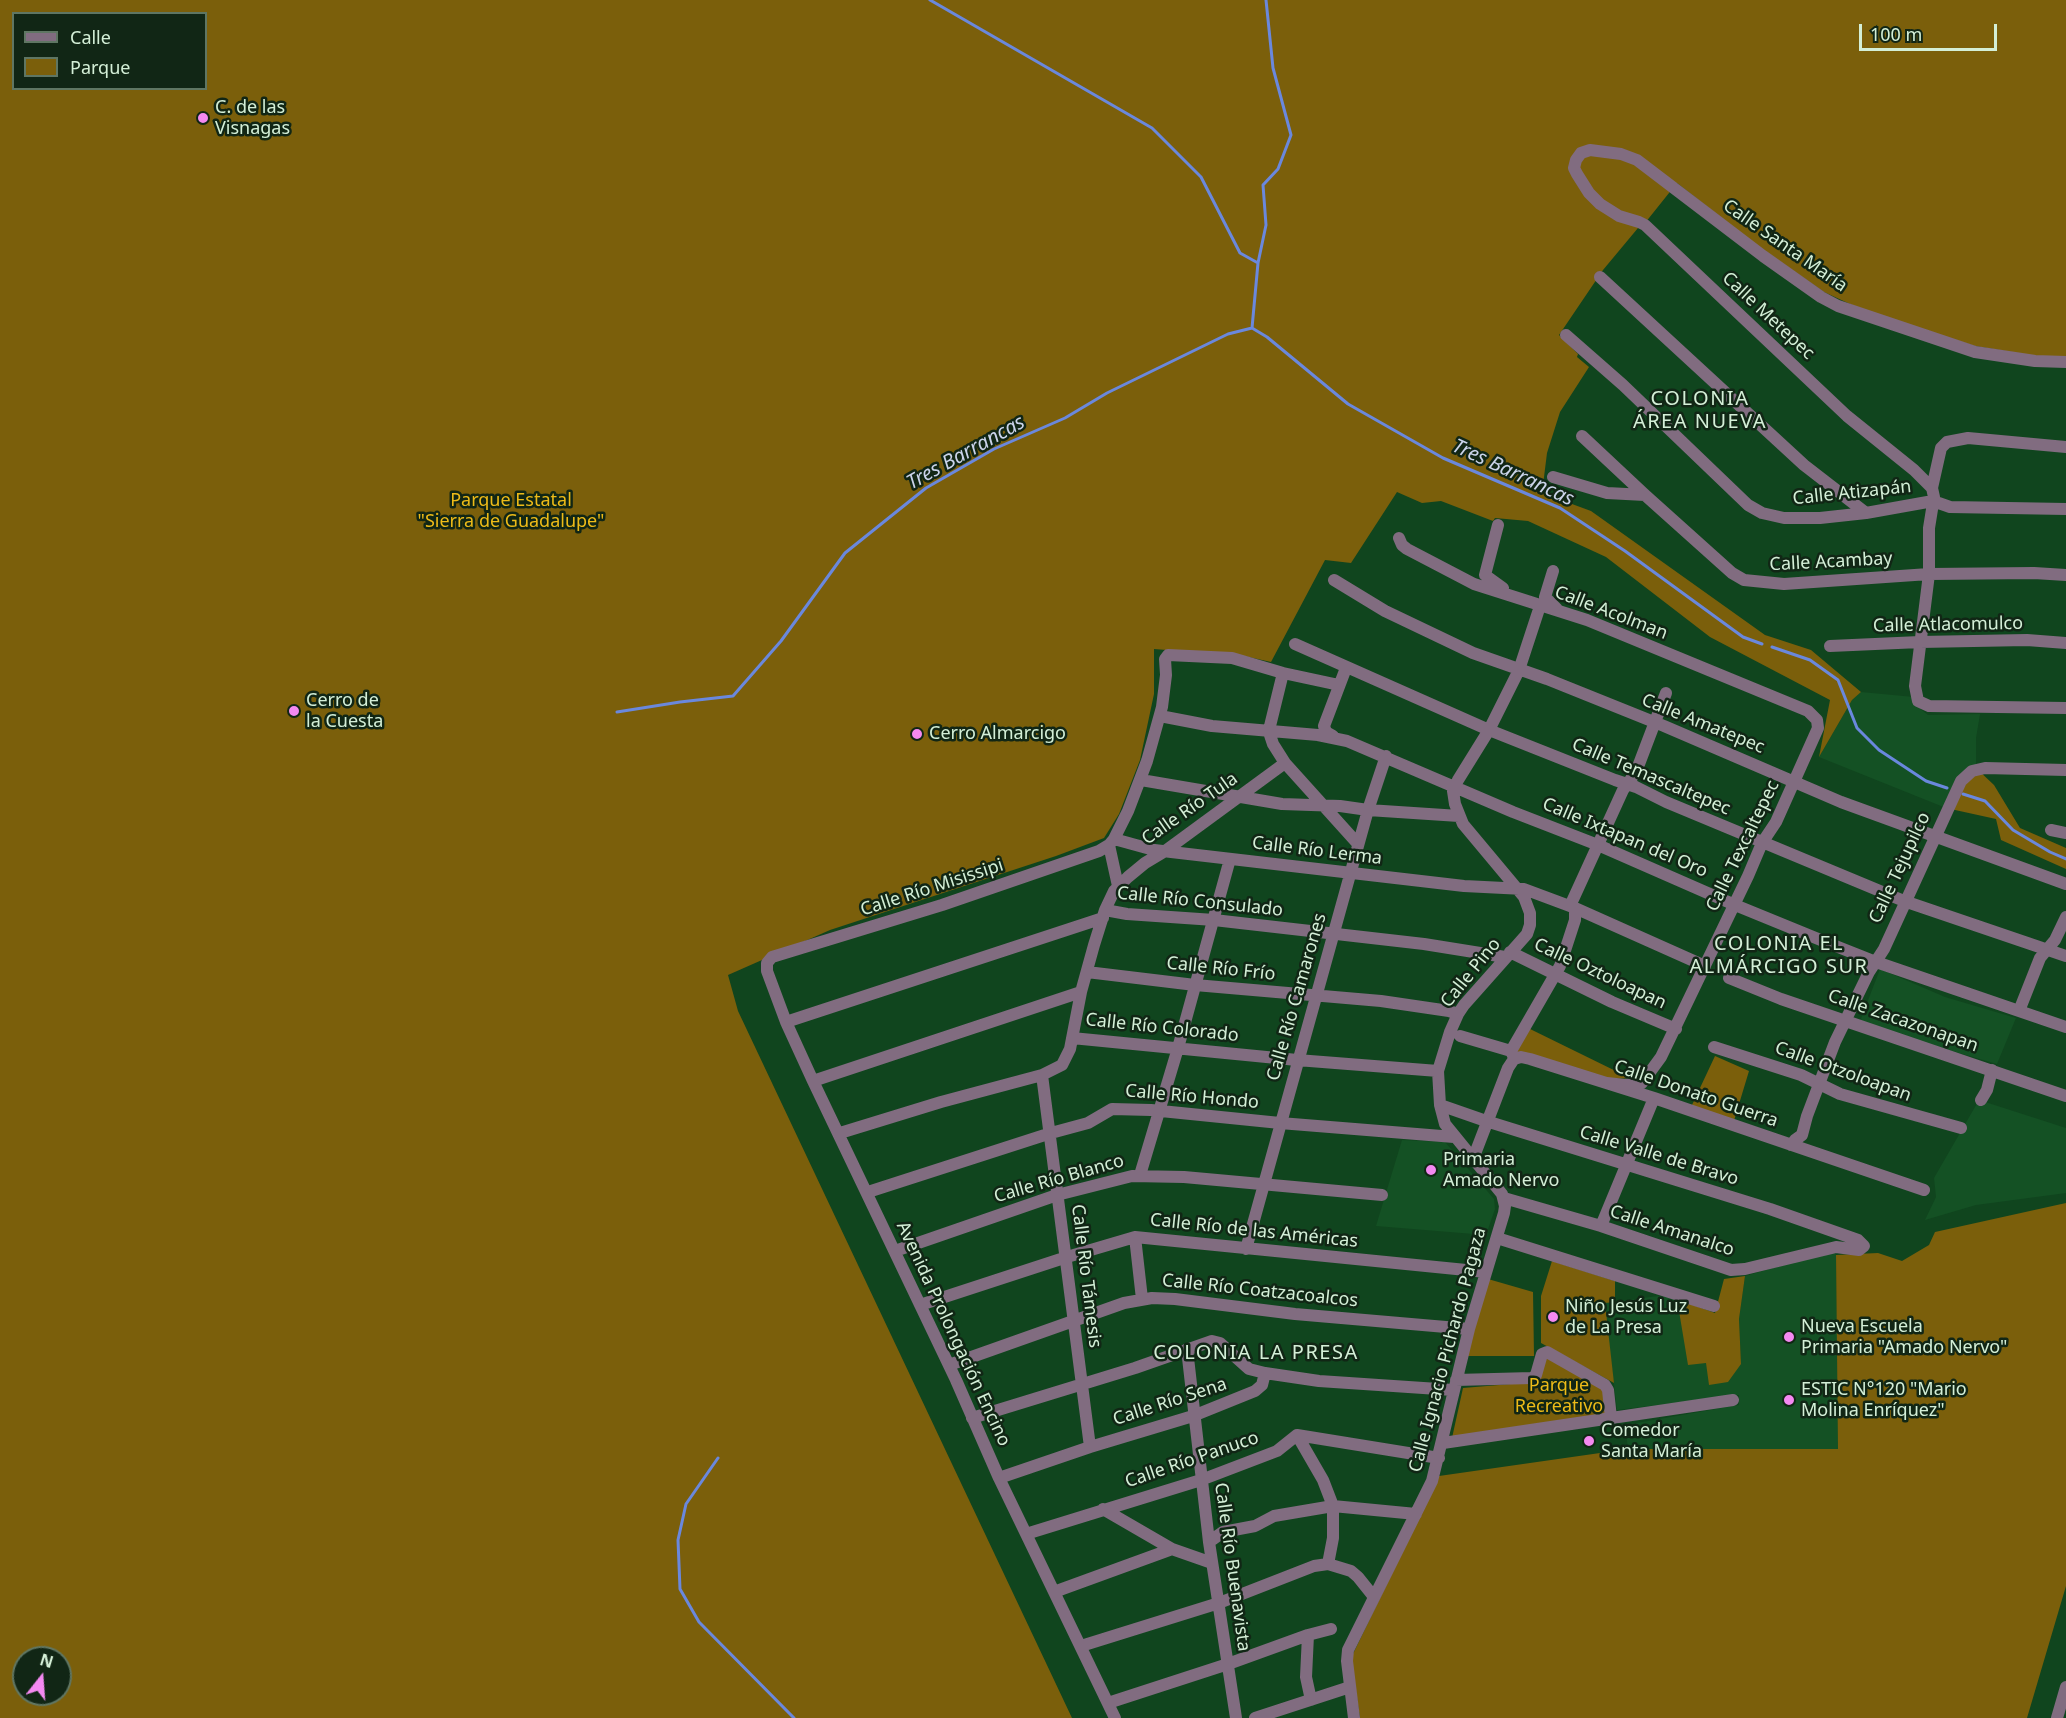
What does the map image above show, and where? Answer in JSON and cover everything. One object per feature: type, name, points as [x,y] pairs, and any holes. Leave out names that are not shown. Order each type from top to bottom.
[{"type":"street","name":"Calle Santa María","points":[[1574,164],[1581,153],[1590,150],[1621,153],[1637,160],[1763,256],[1821,297],[1838,306],[1975,352],[2035,361],[2066,362]]},
{"type":"street","name":"Calle Metepec","points":[[1574,164],[1589,194],[1600,204],[1619,216],[1645,225],[1847,416],[1914,470],[1932,488]]},
{"type":"street","points":[[1600,277],[1804,465],[1866,513]]},
{"type":"street","name":"Calle Atizapán","points":[[1566,335],[1623,385],[1755,510],[1784,518],[1820,518],[1866,513],[1933,501],[1950,507],[2066,509]]},
{"type":"street","name":"Calle Acambay","points":[[1582,436],[1644,495],[1732,573],[1744,580],[1784,584],[1929,574],[2066,575]]},
{"type":"street","points":[[2066,447],[1968,438],[1947,442],[1941,448],[1932,488],[1929,574],[1915,692],[1921,703],[1933,706],[2066,708]]},
{"type":"street","points":[[1553,477],[1607,493],[1644,495]]},
{"type":"street","points":[[1498,525],[1485,575],[1510,596]]},
{"type":"street","name":"Calle Acolman","points":[[1399,538],[1404,547],[1474,584],[1587,620],[1808,711],[1815,717]]},
{"type":"street","points":[[1553,571],[1545,597],[1561,612]]},
{"type":"street","name":"Calle Amatepec","points":[[1334,580],[1385,611],[1482,657],[1547,679],[1840,802],[2066,884]]},
{"type":"street","points":[[1454,787],[1489,730],[1519,670],[1540,606]]},
{"type":"street","name":"Calle Atlacomulco","points":[[1830,646],[2027,640],[2066,643]]},
{"type":"street","name":"Calle Temascaltepec","points":[[1295,644],[1489,730],[1636,787],[1762,843],[1904,901],[2066,956]]},
{"type":"street","points":[[1072,1038],[1087,972],[1104,914],[1118,886],[1112,842],[1141,780],[1160,716],[1165,690],[1167,656],[1232,658],[1283,673],[1339,685]]},
{"type":"street","points":[[1337,738],[1326,732],[1324,726],[1346,668]]},
{"type":"street","points":[[1283,673],[1270,730],[1273,744],[1285,763],[1358,844]]},
{"type":"street","points":[[1473,1159],[1512,1055],[1563,957],[1575,920],[1572,907],[1598,844],[1627,784],[1636,772],[1666,693]]},
{"type":"street","name":"Calle Ixtapan del Oro","points":[[1160,716],[1212,726],[1337,738],[1598,844],[1735,905],[1876,962],[2066,1027]]},
{"type":"street","name":"Calle Texcaltepec","points":[[1607,1083],[1636,1085],[1646,1080],[1661,1058],[1735,905],[1762,843],[1776,822],[1818,728],[1815,717]]},
{"type":"street","name":"Calle Río Camarones","points":[[1246,1249],[1358,844],[1386,756]]},
{"type":"street","name":"Calle Río Tula","points":[[1118,886],[1285,763]]},
{"type":"street","name":"Calle Tejupilco","points":[[1791,1145],[1803,1135],[1807,1116],[1835,1042],[1876,962],[1961,780],[1972,771],[1985,768],[2066,770]]},
{"type":"street","points":[[1141,780],[1282,804],[1325,805],[1459,816]]},
{"type":"street","name":"Calle Pino","points":[[1454,787],[1453,797],[1459,816],[1469,833],[1527,902],[1531,918],[1527,934],[1458,1014],[1438,1071],[1440,1105],[1445,1124],[1502,1194]]},
{"type":"street","points":[[2051,830],[2066,833]]},
{"type":"street","name":"Calle Río Lerma","points":[[1112,842],[1165,851],[1464,886],[1516,888]]},
{"type":"street","name":"Calle Río Misissipi","points":[[767,963],[772,957],[942,904],[1099,850],[1112,842]]},
{"type":"street","points":[[1140,1175],[1230,859]]},
{"type":"street","points":[[1516,888],[1531,891],[1572,907],[1705,966]]},
{"type":"street","name":"Calle Río Consulado","points":[[786,1022],[1104,914],[1214,920],[1508,954]]},
{"type":"street","points":[[2019,1011],[2040,958],[2055,940],[2066,917]]},
{"type":"street","name":"Calle Oztoloapan","points":[[1508,954],[1676,1029]]},
{"type":"street","name":"Avenida Prolongación Encino","points":[[767,963],[767,971],[786,1022],[813,1082],[840,1133],[949,1365],[999,1478],[1115,1718]]},
{"type":"street","name":"Calle Río Frío","points":[[1087,972],[1315,997],[1381,1001],[1458,1014]]},
{"type":"street","name":"Calle Zacazonapan","points":[[1729,978],[1846,1022],[2066,1096]]},
{"type":"street","points":[[813,1082],[1082,992]]},
{"type":"street","name":"Calle Donato Guerra","points":[[1460,1036],[1512,1055],[1654,1098],[1924,1190]]},
{"type":"street","name":"Calle Río Colorado","points":[[840,1133],[941,1102],[1042,1075],[1065,1062],[1072,1038],[1438,1071]]},
{"type":"street","name":"Calle Otzoloapan","points":[[1714,1047],[1801,1075],[1850,1097],[1961,1128]]},
{"type":"street","points":[[1981,1100],[1987,1090],[1992,1071]]},
{"type":"street","name":"Calle Río Támesis","points":[[1042,1075],[1090,1447]]},
{"type":"street","points":[[1601,1227],[1654,1098]]},
{"type":"street","name":"Calle Valle de Bravo","points":[[1440,1105],[1842,1234],[1858,1240],[1864,1246]]},
{"type":"street","name":"Calle Río Hondo","points":[[868,1192],[1088,1122],[1112,1109],[1159,1111],[1454,1137]]},
{"type":"street","name":"Calle Río Blanco","points":[[895,1251],[1057,1195],[1124,1177],[1140,1175],[1382,1195]]},
{"type":"street","name":"Calle Amanalco","points":[[1502,1194],[1731,1270],[1745,1269],[1836,1246],[1859,1250],[1864,1246]]},
{"type":"street","name":"Calle Ignacio Pichardo Pagaza","points":[[1354,1718],[1347,1661],[1348,1650],[1432,1481],[1469,1329],[1504,1213],[1502,1194]]},
{"type":"street","points":[[1135,1238],[1142,1299]]},
{"type":"street","name":"Calle Río de las Américas","points":[[920,1305],[1067,1257],[1135,1238],[1486,1272]]},
{"type":"street","points":[[1497,1238],[1714,1306]]},
{"type":"street","name":"Calle Río Coatzacoalcos","points":[[949,1365],[1130,1301],[1142,1299],[1175,1299],[1295,1314],[1469,1329]]},
{"type":"street","points":[[972,1418],[1135,1368],[1208,1342],[1216,1342],[1224,1347],[1249,1369],[1319,1381],[1455,1385],[1534,1377],[1542,1354],[1547,1352],[1605,1385],[1608,1390],[1611,1418]]},
{"type":"street","name":"Calle Río Buenavista","points":[[1187,1349],[1209,1542],[1236,1718]]},
{"type":"street","name":"Calle Río Sena","points":[[999,1478],[1090,1447],[1193,1416],[1255,1391],[1262,1385],[1265,1373]]},
{"type":"street","points":[[1443,1443],[1733,1400]]},
{"type":"street","points":[[1297,1435],[1439,1458]]},
{"type":"street","points":[[1297,1435],[1323,1480],[1333,1506],[1333,1538],[1328,1564]]},
{"type":"street","name":"Calle Río Panuco","points":[[1026,1534],[1201,1480],[1277,1451],[1297,1435]]},
{"type":"street","points":[[1209,1542],[1222,1532],[1255,1526],[1274,1516],[1333,1506],[1416,1515]]},
{"type":"street","points":[[1102,1509],[1172,1549],[1212,1563]]},
{"type":"street","points":[[1054,1592],[1172,1549]]},
{"type":"street","points":[[1081,1646],[1219,1603],[1314,1566],[1328,1564],[1355,1573],[1374,1597]]},
{"type":"street","points":[[1108,1703],[1330,1629]]},
{"type":"street","points":[[1308,1635],[1306,1677],[1311,1700]]},
{"type":"street","points":[[1255,1718],[1350,1687]]},
{"type":"street","points":[[2058,1718],[2066,1687]]},
{"type":"shaded area","points":[[1861,692],[1914,697],[1913,703],[1928,715],[1980,714],[1976,738],[1976,768],[1946,808],[1819,757],[1852,700]]},
{"type":"shaded area","points":[[1880,969],[1945,997],[2016,1018],[1997,1064],[1859,1024]]},
{"type":"shaded area","points":[[1979,1100],[2066,1128],[2066,1193],[1976,1205],[1925,1220],[1936,1197],[1934,1178]]},
{"type":"shaded area","name":"Primaria Amado Nervo","points":[[1402,1140],[1445,1142],[1494,1199],[1495,1209],[1486,1235],[1376,1226]]},
{"type":"shaded area","points":[[1833,1251],[1836,1255],[1839,1449],[1628,1449],[1625,1425],[1739,1405],[1739,1395],[1617,1410],[1604,1303],[1666,1295],[1677,1299],[1706,1363],[1741,1364],[1739,1319],[1745,1276]]},
{"type":"green space","name":"Parque Estatal \"Sierra de Guadalupe\"","points":[[0,0],[2066,0],[2066,361],[1975,346],[1874,315],[1824,292],[1755,244],[1677,183],[1603,270],[1559,335],[1578,354],[1577,357],[1589,367],[1560,412],[1547,453],[1542,493],[1591,511],[1765,635],[1811,650],[1861,692],[1852,700],[1819,757],[1830,700],[1710,637],[1606,557],[1528,521],[1495,518],[1493,521],[1441,501],[1422,503],[1397,492],[1351,563],[1325,560],[1271,662],[1244,656],[1154,649],[1154,694],[1140,760],[1119,814],[1104,838],[830,930],[728,975],[738,1011],[1072,1718],[0,1718]]},
{"type":"green space","points":[[1976,768],[1994,785],[2020,828],[2066,848],[2066,869],[2001,840],[1996,819],[1946,808]]},
{"type":"green space","points":[[1526,1027],[1630,1078],[1599,1080],[1506,1053]]},
{"type":"green space","points":[[1715,1056],[1749,1071],[1733,1124],[1692,1105]]},
{"type":"green space","points":[[2066,1203],[2066,1586],[2027,1718],[1360,1718],[1351,1658],[1439,1476],[1628,1449],[1838,1449],[1836,1255],[1878,1253],[1902,1261],[1929,1245],[1935,1232]]},
{"type":"green space","points":[[1552,1261],[1615,1281],[1615,1302],[1605,1303],[1614,1383],[1541,1343],[1541,1296]]},
{"type":"green space","points":[[1745,1276],[1739,1319],[1741,1364],[1728,1382],[1709,1385],[1706,1363],[1688,1365],[1677,1299],[1715,1313],[1724,1279]]},
{"type":"green space","points":[[1488,1279],[1533,1292],[1534,1356],[1467,1356]]},
{"type":"green space","name":"Parque Recreativo","points":[[1544,1354],[1603,1390],[1607,1418],[1452,1438],[1463,1388],[1535,1382]]},
{"type":"waterway","name":"Tres Barrancas","points":[[930,0],[1152,128],[1201,177],[1240,253],[1258,263]]},
{"type":"waterway","name":"Tres Barrancas","points":[[1252,328],[1258,263],[1266,225],[1263,185],[1278,169],[1291,135],[1273,68],[1266,0]]},
{"type":"waterway","name":"Tres Barrancas","points":[[617,712],[733,696],[781,641],[845,553],[926,488],[994,449],[1065,418],[1107,393],[1228,334],[1252,328],[1267,337],[1348,404],[1443,458],[1560,508],[1625,551],[1743,637],[1762,644]]},
{"type":"waterway","name":"Tres Barrancas","points":[[1772,647],[1810,660],[1838,680],[1857,728],[1879,750],[1926,781],[1947,788]]},
{"type":"waterway","name":"Tres Barrancas","points":[[1963,794],[1985,801],[2013,830],[2066,859]]},
{"type":"waterway","points":[[718,1458],[686,1504],[678,1540],[680,1589],[699,1622],[794,1718]]},
{"type":"place","name":"C. de las Visnagas","points":[[203,118]]},
{"type":"place","name":"Cerro de la Cuesta","points":[[294,711]]},
{"type":"place","name":"Cerro Almarcigo","points":[[917,734]]},
{"type":"place","name":"Primaria Amado Nervo","points":[[1431,1170]]},
{"type":"place","name":"Niño Jesús Luz de La Presa","points":[[1553,1317]]},
{"type":"place","name":"Nueva Escuela Primaria \"Amado Nervo\"","points":[[1789,1337]]},
{"type":"place","name":"ESTIC N°120 \"Mario Molina Enríquez\"","points":[[1789,1400]]},
{"type":"place","name":"Comedor Santa María","points":[[1589,1441]]},
{"type":"district","name":"COLONIA ÁREA NUEVA","points":[[1700,410]]},
{"type":"district","name":"COLONIA EL ALMÁRCIGO SUR","points":[[1779,956]]},
{"type":"district","name":"COLONIA LA PRESA","points":[[1256,1353]]}]
